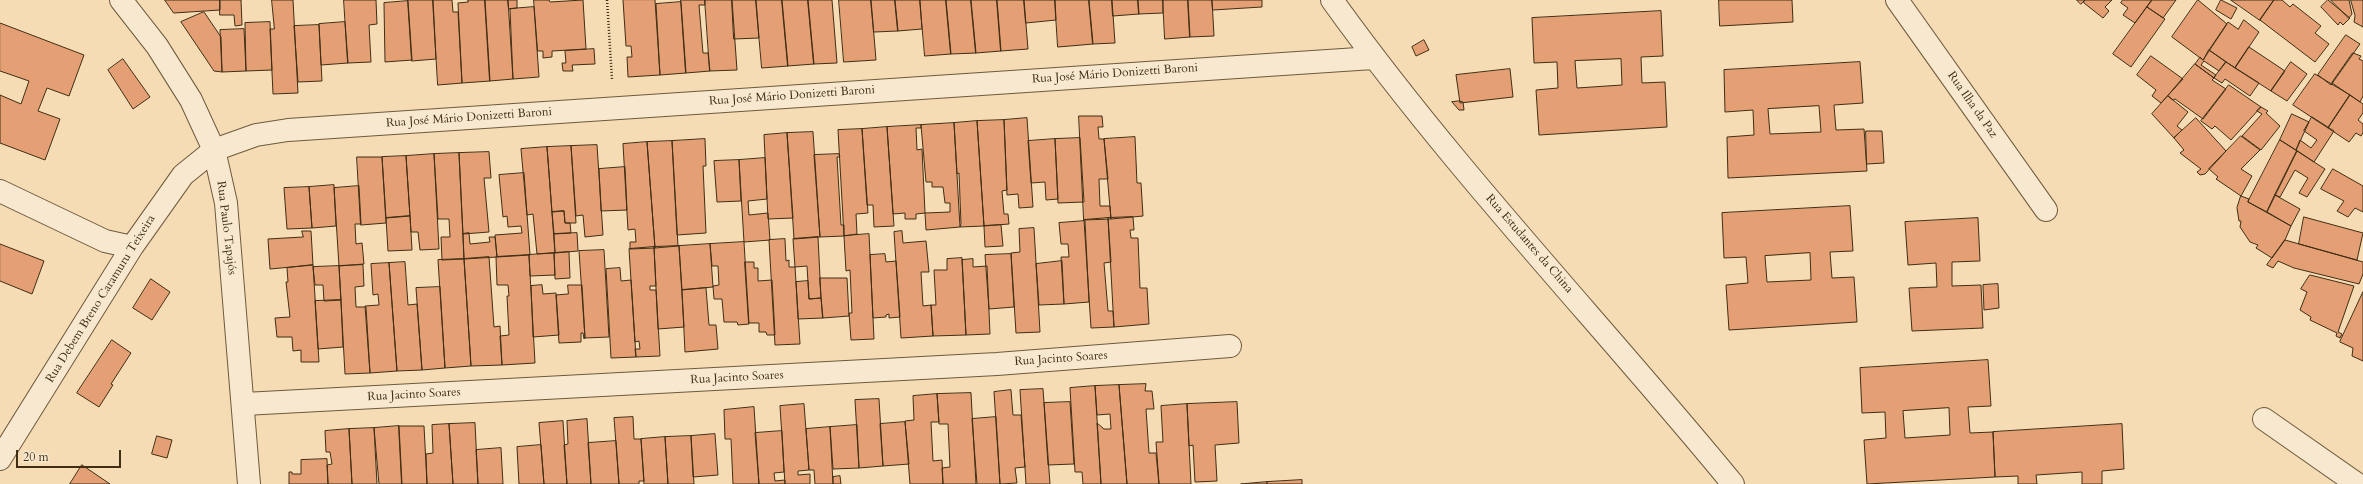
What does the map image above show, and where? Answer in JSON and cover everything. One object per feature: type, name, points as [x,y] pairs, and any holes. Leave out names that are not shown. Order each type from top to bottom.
[{"type":"street","name":"Rua Paulo Tapajós","points":[[121,0],[157,46],[191,100],[214,150],[226,203],[244,404],[249,484]]},
{"type":"street","name":"Rua Estudantes da China","points":[[1332,0],[1373,58],[1428,126],[1733,484]]},
{"type":"street","name":"Rua Ilha da Paz","points":[[1897,0],[2046,210]]},
{"type":"street","name":"Rua José Mário Donizetti Baroni","points":[[214,150],[256,135],[288,130],[1373,58]]},
{"type":"street","name":"Rua Debem Breno Caramuru Teixeira","points":[[0,459],[132,247],[183,175],[214,150]]},
{"type":"street","points":[[0,191],[105,241],[132,247]]},
{"type":"street","name":"Rua Jacinto Soares","points":[[244,404],[989,364],[1230,346]]},
{"type":"street","points":[[2264,420],[2357,484]]},
{"type":"path","points":[[607,0],[614,108]]},
{"type":"building","points":[[165,0],[220,0],[220,10],[174,13]]},
{"type":"building","points":[[220,0],[241,0],[242,25],[235,26],[234,15],[220,15]]},
{"type":"building","points":[[272,0],[293,0],[298,93],[273,94],[270,29],[274,29]]},
{"type":"building","points":[[344,0],[376,0],[377,24],[369,25],[371,62],[348,63]]},
{"type":"building","points":[[408,0],[433,0],[436,59],[412,61]]},
{"type":"building","points":[[433,0],[452,0],[453,12],[458,12],[462,83],[438,85]]},
{"type":"building","points":[[468,0],[485,0],[490,81],[462,83],[458,3],[468,2]]},
{"type":"building","points":[[485,0],[508,0],[513,79],[490,81]]},
{"type":"building","points":[[508,0],[517,0],[517,8],[509,9]]},
{"type":"building","points":[[534,0],[549,0],[550,2],[583,0],[586,49],[552,51],[552,57],[543,58],[543,51],[538,51]]},
{"type":"building","points":[[623,0],[655,0],[660,75],[628,77],[627,57],[632,57],[631,46],[626,46]]},
{"type":"building","points":[[681,0],[705,0],[705,5],[699,5],[703,53],[708,53],[710,71],[686,73]]},
{"type":"building","points":[[705,0],[732,0],[737,70],[710,71]]},
{"type":"building","points":[[732,0],[756,0],[759,38],[734,39]]},
{"type":"building","points":[[756,0],[782,0],[788,66],[762,68]]},
{"type":"building","points":[[782,0],[808,0],[814,64],[788,66]]},
{"type":"building","points":[[808,0],[832,0],[837,63],[814,64]]},
{"type":"building","points":[[839,0],[871,0],[876,60],[844,62]]},
{"type":"building","points":[[871,0],[895,0],[898,31],[874,32]]},
{"type":"building","points":[[895,0],[920,0],[922,29],[898,31]]},
{"type":"building","points":[[920,0],[946,0],[951,54],[925,56]]},
{"type":"building","points":[[946,0],[971,0],[976,53],[951,54]]},
{"type":"building","points":[[971,0],[997,0],[1001,51],[976,53]]},
{"type":"building","points":[[997,0],[1024,0],[1028,49],[1001,51]]},
{"type":"building","points":[[1024,0],[1055,0],[1056,20],[1026,23]]},
{"type":"building","points":[[1055,0],[1089,0],[1093,44],[1058,47]]},
{"type":"building","points":[[1089,0],[1112,0],[1115,43],[1093,44]]},
{"type":"building","points":[[1112,0],[1138,0],[1139,14],[1113,16]]},
{"type":"building","points":[[1138,0],[1163,0],[1163,13],[1139,14]]},
{"type":"building","points":[[1163,0],[1188,0],[1190,37],[1165,39]]},
{"type":"building","points":[[1188,0],[1212,0],[1214,36],[1190,37]]},
{"type":"building","points":[[1212,0],[1262,0],[1262,7],[1213,10]]},
{"type":"building","points":[[1719,0],[1792,0],[1793,22],[1720,26]]},
{"type":"building","points":[[2077,0],[2085,0],[2081,4]]},
{"type":"building","points":[[2085,0],[2112,0],[2105,7],[2109,11],[2103,18],[2084,3]]},
{"type":"building","points":[[2123,0],[2152,0],[2135,23],[2123,15],[2128,8],[2121,3]]},
{"type":"building","points":[[2152,0],[2176,0],[2163,18],[2147,7]]},
{"type":"building","points":[[2198,0],[2227,24],[2203,60],[2172,37]]},
{"type":"building","points":[[2221,0],[2237,8],[2231,19],[2216,10]]},
{"type":"building","points":[[2231,0],[2274,0],[2260,20]]},
{"type":"building","points":[[2274,0],[2282,0],[2290,7],[2293,4],[2321,26],[2315,33],[2329,44],[2315,62],[2260,20]]},
{"type":"building","points":[[2328,0],[2350,18],[2343,25],[2340,22],[2338,25],[2321,7]]},
{"type":"building","points":[[2331,0],[2349,0],[2352,14],[2349,18]]},
{"type":"building","points":[[2351,0],[2363,0],[2363,27],[2354,22],[2355,16]]},
{"type":"building","points":[[408,1],[412,60],[385,62],[384,3]]},
{"type":"building","points":[[681,2],[686,73],[660,75],[656,4]]},
{"type":"building","points":[[534,7],[539,77],[513,79],[510,9]]},
{"type":"building","points":[[2147,7],[2165,19],[2131,67],[2113,54]]},
{"type":"building","points":[[1661,11],[1663,56],[1641,57],[1642,83],[1665,82],[1667,127],[1539,135],[1536,90],[1558,88],[1557,62],[1534,63],[1532,18]],"holes":[[[1621,59],[1622,85],[1577,88],[1575,61]]]},
{"type":"building","points":[[204,12],[221,37],[222,72],[214,71],[181,22]]},
{"type":"building","points":[[2244,20],[2259,32],[2235,68],[2209,50],[2228,22],[2238,29]]},
{"type":"building","points":[[270,22],[272,70],[246,71],[245,23]]},
{"type":"building","points":[[345,22],[348,63],[321,65],[319,24]]},
{"type":"building","points":[[0,23],[84,55],[69,96],[47,88],[38,111],[60,119],[45,160],[0,143],[0,95],[21,104],[29,81],[0,71]]},
{"type":"building","points":[[319,25],[322,81],[298,82],[294,26]]},
{"type":"building","points":[[244,29],[246,71],[222,72],[220,30]]},
{"type":"building","points":[[2346,35],[2360,44],[2331,85],[2318,75]]},
{"type":"building","points":[[1424,40],[1429,50],[1416,56],[1412,47]]},
{"type":"building","points":[[2249,47],[2285,71],[2271,91],[2235,68]]},
{"type":"building","points":[[594,49],[595,64],[572,65],[573,71],[563,71],[562,63],[566,63],[565,51]]},
{"type":"building","points":[[2209,50],[2226,62],[2219,71],[2204,61],[2201,65],[2216,75],[2214,78],[2195,64],[2200,57],[2203,60]]},
{"type":"building","points":[[2353,53],[2361,56],[2359,59],[2363,61],[2363,96],[2360,102],[2332,83]]},
{"type":"building","points":[[2151,56],[2183,79],[2161,103],[2152,96],[2156,90],[2137,75]]},
{"type":"building","points":[[123,59],[150,97],[133,109],[108,70]]},
{"type":"building","points":[[1860,62],[1863,103],[1834,105],[1836,130],[1864,129],[1867,171],[1728,178],[1727,137],[1754,135],[1753,110],[1725,112],[1724,70]],"holes":[[[1819,106],[1821,132],[1770,134],[1768,109]]]},
{"type":"building","points":[[2226,62],[2259,83],[2250,96],[2225,79],[2222,83],[2214,78]]},
{"type":"building","points":[[2291,62],[2307,74],[2287,101],[2271,91]]},
{"type":"building","points":[[2195,64],[2214,78],[2212,80],[2226,89],[2203,119],[2175,99],[2173,100],[2168,96]]},
{"type":"building","points":[[1510,69],[1513,97],[1460,103],[1456,75]]},
{"type":"building","points":[[2315,74],[2350,95],[2328,128],[2293,105]]},
{"type":"building","points":[[2229,85],[2261,107],[2231,140],[2215,126],[2212,129],[2201,121]]},
{"type":"building","points":[[2350,95],[2363,104],[2363,113],[2358,120],[2363,124],[2363,133],[2361,136],[2356,133],[2349,142],[2328,128]]},
{"type":"building","points":[[2168,96],[2188,112],[2177,126],[2182,130],[2174,138],[2152,114]]},
{"type":"building","points":[[1452,102],[1463,102],[1464,110],[1459,110]]},
{"type":"building","points":[[2261,107],[2268,111],[2266,113],[2280,126],[2261,150],[2242,136],[2262,114],[2257,111]]},
{"type":"building","points":[[2292,114],[2309,122],[2296,150],[2280,140]]},
{"type":"building","points":[[1079,116],[1102,116],[1103,127],[1098,127],[1099,139],[1104,139],[1108,179],[1099,179],[1100,206],[1110,206],[1111,219],[1084,220]]},
{"type":"building","points":[[2312,117],[2334,131],[2314,162],[2296,150],[2300,140],[2311,148],[2317,140],[2304,131]]},
{"type":"building","points":[[1027,118],[1033,207],[1019,208],[1018,194],[1007,195],[1004,120]]},
{"type":"building","points":[[2196,118],[2226,151],[2205,174],[2200,175],[2197,172],[2201,169],[2180,153],[2184,150],[2174,138]]},
{"type":"building","points":[[1004,120],[1007,190],[1002,191],[1004,214],[1008,214],[1009,224],[984,226],[977,121]]},
{"type":"building","points":[[977,121],[984,226],[960,227],[959,173],[957,174],[954,123]]},
{"type":"building","points":[[954,123],[960,227],[926,230],[925,213],[950,212],[950,203],[945,203],[943,187],[932,187],[932,182],[926,182],[921,125]]},
{"type":"building","points":[[921,125],[921,128],[916,128],[917,150],[922,149],[925,213],[916,214],[916,219],[905,219],[905,213],[893,214],[887,127]]},
{"type":"building","points":[[887,127],[894,226],[874,227],[873,205],[867,205],[862,129]]},
{"type":"building","points":[[862,129],[868,213],[856,214],[857,234],[844,236],[838,130]]},
{"type":"building","points":[[1866,131],[1882,131],[1884,163],[1867,164]]},
{"type":"building","points":[[813,132],[820,237],[794,239],[787,133]]},
{"type":"building","points":[[787,133],[793,218],[768,219],[764,135]]},
{"type":"building","points":[[2241,136],[2260,150],[2241,169],[2252,176],[2241,196],[2216,179],[2218,177],[2209,169]]},
{"type":"building","points":[[1135,137],[1137,183],[1141,183],[1143,216],[1111,219],[1104,139]]},
{"type":"building","points":[[1080,138],[1084,202],[1058,203],[1055,139]]},
{"type":"building","points":[[705,139],[706,166],[703,166],[706,233],[677,235],[672,141]]},
{"type":"building","points":[[1055,139],[1058,199],[1046,200],[1045,182],[1031,183],[1028,141]]},
{"type":"building","points":[[2280,140],[2297,151],[2267,212],[2248,202]]},
{"type":"building","points":[[672,141],[678,246],[655,248],[647,142]]},
{"type":"building","points":[[647,142],[655,248],[630,249],[630,242],[636,242],[635,229],[628,230],[623,144]]},
{"type":"building","points":[[597,145],[603,235],[585,237],[583,215],[576,216],[571,146]]},
{"type":"building","points":[[571,146],[576,223],[565,223],[564,211],[552,212],[547,147]]},
{"type":"building","points":[[547,147],[555,253],[537,254],[533,214],[527,215],[521,149]]},
{"type":"building","points":[[2297,151],[2325,169],[2307,197],[2299,193],[2308,178],[2295,170],[2280,197],[2275,195]]},
{"type":"building","points":[[489,152],[491,178],[484,178],[489,232],[463,234],[459,153]]},
{"type":"building","points":[[459,153],[464,259],[442,260],[441,237],[450,237],[449,219],[438,219],[434,154]]},
{"type":"building","points":[[434,154],[439,249],[420,250],[418,232],[411,232],[406,156]]},
{"type":"building","points":[[839,154],[840,157],[837,157],[841,225],[844,225],[844,236],[820,237],[814,155]]},
{"type":"building","points":[[406,156],[410,216],[386,218],[382,157]]},
{"type":"building","points":[[357,157],[382,157],[386,223],[361,225]]},
{"type":"building","points":[[765,158],[767,199],[748,201],[749,215],[768,213],[770,240],[744,242],[739,160]]},
{"type":"building","points":[[739,160],[741,201],[717,202],[714,161]]},
{"type":"building","points":[[625,167],[627,210],[601,211],[599,169]]},
{"type":"building","points":[[2333,169],[2363,186],[2363,212],[2355,208],[2348,217],[2337,211],[2344,201],[2321,189]]},
{"type":"building","points":[[524,173],[530,255],[497,257],[495,235],[522,233],[521,226],[508,227],[507,216],[503,217],[499,175]]},
{"type":"building","points":[[334,185],[336,226],[312,228],[309,187]]},
{"type":"building","points":[[359,186],[361,224],[355,224],[356,244],[362,243],[364,264],[339,266],[334,188]]},
{"type":"building","points":[[309,187],[312,228],[287,229],[284,188]]},
{"type":"building","points":[[2275,195],[2300,209],[2291,226],[2267,212]]},
{"type":"building","points":[[2241,196],[2249,199],[2248,202],[2291,226],[2285,240],[2272,258],[2256,248],[2258,245],[2250,242],[2240,227],[2241,221],[2239,221],[2237,208]]},
{"type":"building","points":[[1850,206],[1853,251],[1830,252],[1832,278],[1854,277],[1857,322],[1729,330],[1726,285],[1748,283],[1746,257],[1724,258],[1722,213]],"holes":[[[1810,253],[1811,280],[1767,282],[1765,256]]]},
{"type":"building","points":[[564,211],[565,223],[570,223],[571,233],[554,234],[552,212]]},
{"type":"building","points":[[410,216],[412,250],[388,251],[386,218]]},
{"type":"building","points":[[1133,217],[1134,230],[1130,230],[1131,238],[1138,238],[1140,288],[1147,288],[1149,324],[1114,327],[1108,218]]},
{"type":"building","points":[[2304,217],[2363,233],[2357,260],[2299,244]]},
{"type":"building","points":[[1108,218],[1111,262],[1104,263],[1108,311],[1113,311],[1114,327],[1091,328],[1084,220]]},
{"type":"building","points":[[1978,218],[1980,261],[1952,262],[1952,286],[1981,285],[1983,328],[1912,331],[1909,288],[1937,287],[1936,263],[1908,265],[1905,222]]},
{"type":"building","points":[[1085,221],[1089,302],[1064,304],[1061,257],[1069,257],[1068,244],[1061,244],[1059,223]]},
{"type":"building","points":[[1001,225],[1003,246],[985,247],[984,226]]},
{"type":"building","points":[[1034,228],[1040,332],[1016,333],[1011,253],[1020,252],[1019,229]]},
{"type":"building","points":[[302,231],[311,231],[313,265],[270,269],[268,239],[303,237]]},
{"type":"building","points":[[902,231],[903,243],[926,241],[929,272],[921,272],[923,306],[931,305],[933,336],[901,338],[894,232]]},
{"type":"building","points":[[469,233],[470,244],[490,242],[489,237],[495,237],[497,257],[464,259],[463,234]]},
{"type":"building","points":[[577,233],[578,251],[555,253],[554,234]]},
{"type":"building","points":[[869,234],[874,339],[851,340],[849,313],[852,313],[850,270],[846,271],[844,236]]},
{"type":"building","points":[[818,237],[821,298],[809,299],[807,266],[795,267],[793,239]]},
{"type":"building","points":[[785,239],[786,261],[789,260],[789,267],[795,267],[800,344],[775,345],[769,240]]},
{"type":"building","points":[[2285,240],[2363,262],[2363,274],[2359,284],[2294,268],[2278,261],[2273,268],[2267,265]]},
{"type":"building","points":[[744,242],[749,324],[738,325],[737,322],[724,322],[722,299],[714,299],[713,286],[719,285],[718,266],[712,266],[710,244]]},
{"type":"building","points":[[0,244],[44,261],[32,294],[0,281]]},
{"type":"building","points":[[710,244],[713,287],[682,290],[679,246]]},
{"type":"building","points":[[679,246],[684,327],[658,329],[654,247]]},
{"type":"building","points":[[654,247],[656,286],[650,286],[650,290],[656,290],[660,356],[636,357],[635,349],[640,349],[639,341],[635,342],[629,249]]},
{"type":"building","points":[[604,250],[609,337],[585,338],[579,251]]},
{"type":"building","points":[[569,252],[570,278],[555,279],[554,253]]},
{"type":"building","points":[[554,253],[555,275],[530,276],[529,255]]},
{"type":"building","points":[[885,254],[886,262],[896,261],[900,317],[889,318],[889,314],[886,315],[886,317],[873,318],[870,255]]},
{"type":"building","points":[[1011,254],[1014,307],[989,309],[985,255]]},
{"type":"building","points":[[529,255],[535,363],[502,365],[500,336],[509,335],[507,296],[509,296],[508,285],[497,285],[496,257]]},
{"type":"building","points":[[489,257],[494,327],[500,326],[502,365],[471,366],[464,259]]},
{"type":"building","points":[[962,258],[966,335],[933,336],[931,305],[936,305],[934,270],[947,270],[947,259]]},
{"type":"building","points":[[464,259],[471,366],[445,368],[438,260]]},
{"type":"building","points":[[973,259],[973,267],[987,266],[990,334],[966,335],[962,260]]},
{"type":"building","points":[[1062,261],[1064,304],[1039,305],[1036,264]]},
{"type":"building","points":[[405,262],[408,305],[417,304],[422,370],[397,371],[389,263]]},
{"type":"building","points":[[745,262],[754,262],[754,268],[758,268],[758,281],[772,280],[775,335],[767,335],[766,332],[759,332],[759,323],[749,323]]},
{"type":"building","points":[[389,263],[397,371],[370,373],[365,306],[379,305],[378,294],[373,295],[371,264]]},
{"type":"building","points":[[313,265],[319,362],[301,362],[301,350],[293,351],[292,337],[277,337],[275,318],[290,317],[286,282],[288,282],[287,268]]},
{"type":"building","points":[[363,265],[364,286],[355,287],[356,307],[366,307],[370,373],[345,374],[339,266]]},
{"type":"building","points":[[339,266],[341,300],[324,301],[323,285],[315,285],[313,267]]},
{"type":"building","points":[[620,268],[621,281],[631,280],[636,357],[611,358],[606,269]]},
{"type":"building","points":[[2310,275],[2354,286],[2338,332],[2342,334],[2340,338],[2336,336],[2337,333],[2310,320],[2311,317],[2300,310],[2307,292],[2301,289]]},
{"type":"building","points":[[820,278],[847,278],[849,316],[823,318]]},
{"type":"building","points":[[151,279],[170,292],[152,320],[133,308]]},
{"type":"building","points":[[808,281],[809,299],[821,298],[823,318],[798,319],[796,282]]},
{"type":"building","points":[[1998,284],[1999,308],[1984,310],[1983,285]]},
{"type":"building","points":[[542,285],[543,294],[556,293],[559,335],[533,337],[531,286]]},
{"type":"building","points":[[568,285],[582,285],[585,338],[584,339],[583,333],[581,333],[581,342],[559,343],[556,295],[568,294]]},
{"type":"building","points":[[440,287],[445,368],[422,370],[416,288]]},
{"type":"building","points":[[706,288],[709,325],[716,325],[718,349],[685,352],[682,290]]},
{"type":"building","points":[[2363,292],[2363,361],[2352,356],[2353,348],[2340,342]]},
{"type":"building","points":[[341,300],[343,347],[318,349],[315,301]]},
{"type":"building","points":[[112,340],[131,353],[111,384],[113,385],[99,407],[77,393]]},
{"type":"building","points":[[1988,360],[1991,406],[1968,407],[1970,433],[1993,432],[1995,477],[1867,484],[1864,440],[1886,438],[1885,412],[1862,413],[1860,368]],"holes":[[[1949,408],[1950,435],[1905,438],[1903,411]]]},
{"type":"building","points":[[1146,384],[1145,391],[1152,391],[1154,409],[1146,409],[1149,453],[1156,453],[1159,484],[1127,484],[1119,385]]},
{"type":"building","points":[[1119,385],[1127,484],[1101,484],[1097,423],[1104,429],[1111,429],[1110,414],[1097,415],[1095,386]]},
{"type":"building","points":[[1095,386],[1101,484],[1083,484],[1082,472],[1075,472],[1070,388]]},
{"type":"building","points":[[1043,389],[1050,484],[1026,484],[1020,390]]},
{"type":"building","points":[[1011,390],[1013,415],[1021,415],[1025,467],[1015,468],[1017,483],[1000,484],[994,392]]},
{"type":"building","points":[[971,393],[976,484],[943,484],[942,468],[950,467],[948,424],[939,424],[937,394]]},
{"type":"building","points":[[937,394],[939,422],[931,422],[933,461],[942,460],[943,484],[910,484],[905,421],[914,420],[913,396]]},
{"type":"building","points":[[879,399],[883,466],[859,468],[855,400]]},
{"type":"building","points":[[1070,402],[1074,464],[1048,465],[1044,403]]},
{"type":"building","points":[[1237,402],[1239,443],[1215,445],[1217,481],[1195,482],[1193,445],[1189,446],[1187,404]]},
{"type":"building","points":[[804,404],[809,470],[798,471],[798,475],[810,474],[810,484],[785,484],[780,406]]},
{"type":"building","points":[[1187,404],[1191,484],[1159,484],[1156,442],[1163,442],[1161,406]]},
{"type":"building","points":[[754,407],[759,484],[733,484],[731,439],[725,439],[724,410]]},
{"type":"building","points":[[633,417],[634,439],[641,439],[644,481],[639,481],[639,484],[619,484],[614,418]]},
{"type":"building","points":[[996,417],[1000,484],[977,484],[972,419]]},
{"type":"building","points":[[587,419],[591,484],[567,484],[564,445],[568,444],[567,421]]},
{"type":"building","points":[[563,421],[567,484],[544,484],[539,423]]},
{"type":"building","points":[[905,422],[909,464],[883,466],[880,424]]},
{"type":"building","points":[[475,423],[478,484],[453,484],[449,424]]},
{"type":"building","points":[[449,424],[453,484],[427,484],[426,454],[433,453],[432,425]]},
{"type":"building","points":[[2122,424],[2124,469],[2102,471],[2102,484],[2082,484],[2082,472],[2036,475],[2037,484],[2018,484],[2018,476],[1995,477],[1993,432]]},
{"type":"building","points":[[857,425],[859,468],[833,469],[830,427]]},
{"type":"building","points":[[399,426],[424,426],[427,484],[402,484]]},
{"type":"building","points":[[399,426],[402,484],[379,484],[374,428]]},
{"type":"building","points":[[830,427],[833,484],[815,484],[814,470],[809,470],[806,429]]},
{"type":"building","points":[[374,428],[377,484],[352,484],[349,429]]},
{"type":"building","points":[[349,429],[352,484],[328,484],[327,465],[332,464],[330,452],[326,452],[325,431]]},
{"type":"building","points":[[782,431],[784,472],[774,473],[775,481],[785,480],[785,484],[759,484],[755,433]]},
{"type":"building","points":[[715,434],[718,475],[693,477],[691,436]]},
{"type":"building","points":[[157,436],[172,440],[167,458],[152,454]]},
{"type":"building","points":[[691,436],[694,484],[668,484],[665,437]]},
{"type":"building","points":[[665,437],[668,484],[644,484],[641,439]]},
{"type":"building","points":[[616,441],[619,484],[591,484],[588,443]]},
{"type":"building","points":[[541,445],[544,484],[519,484],[517,447]]},
{"type":"building","points":[[501,448],[503,484],[478,484],[476,450]]},
{"type":"building","points":[[327,459],[328,484],[289,484],[289,472],[292,472],[292,474],[301,474],[301,460]]},
{"type":"building","points":[[82,465],[110,484],[70,484]]},
{"type":"building","points":[[840,476],[841,484],[833,484],[833,477]]},
{"type":"building","points":[[1302,480],[1302,484],[1267,484],[1267,482]]},
{"type":"building","points":[[1267,482],[1267,484],[1241,484]]}]
